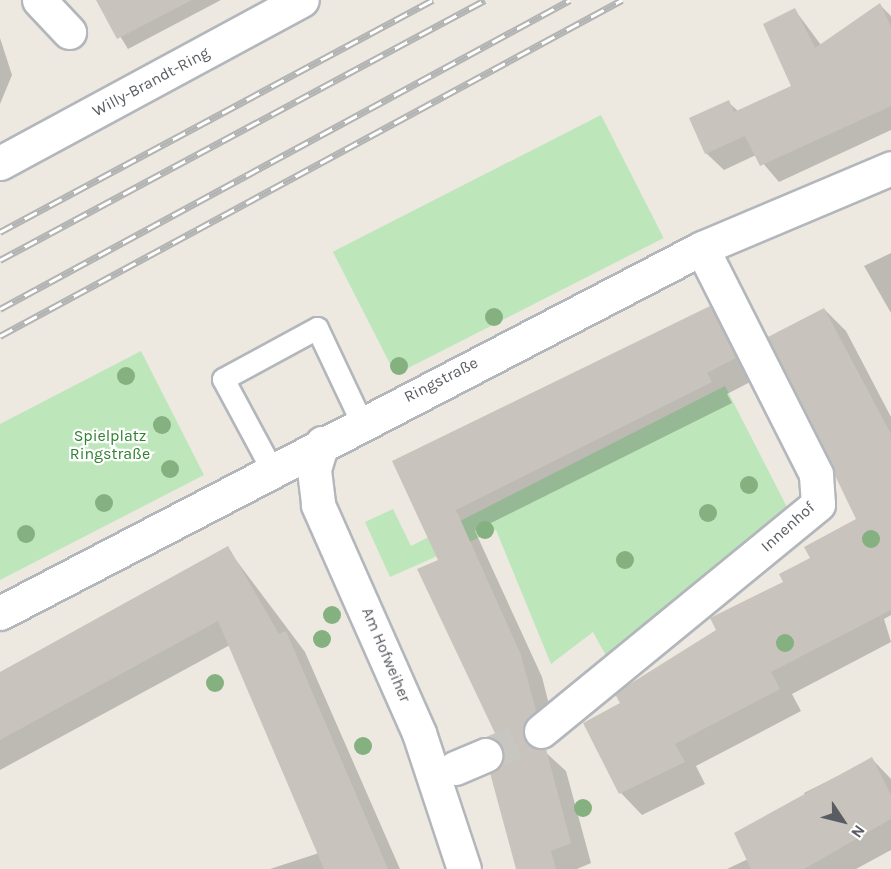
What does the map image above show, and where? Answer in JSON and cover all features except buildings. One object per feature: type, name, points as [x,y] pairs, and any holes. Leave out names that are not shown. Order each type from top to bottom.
[{"type":"street","points":[[39,0],[69,32]]},
{"type":"street","name":"Willy-Brandt-Ring","points":[[0,163],[302,0]]},
{"type":"street","name":"Ringstraße","points":[[0,613],[360,421],[702,248],[891,168]]},
{"type":"street","name":"Innenhof","points":[[541,731],[818,504],[816,474],[702,248]]},
{"type":"street","name":"Am Hofweiher","points":[[322,443],[315,470],[318,505],[419,733],[464,869]]},
{"type":"street","points":[[455,768],[485,755]]},
{"type":"lane","points":[[271,468],[223,379],[317,328],[360,421]]},
{"type":"green space","points":[[601,115],[664,238],[395,375],[333,252]]},
{"type":"green space","name":"Spielplatz Ringstraße","points":[[141,351],[204,475],[0,580],[0,424]]},
{"type":"green space","points":[[725,386],[792,517],[610,663],[593,632],[551,664],[496,530],[390,577],[365,522],[393,509],[411,546]]},
{"type":"tunnel","points":[[485,755],[541,731]]},
{"type":"railway","points":[[0,232],[433,0]]},
{"type":"railway","points":[[0,260],[485,0]]},
{"type":"railway","points":[[0,309],[570,0]]},
{"type":"railway","points":[[0,336],[622,0]]}]
